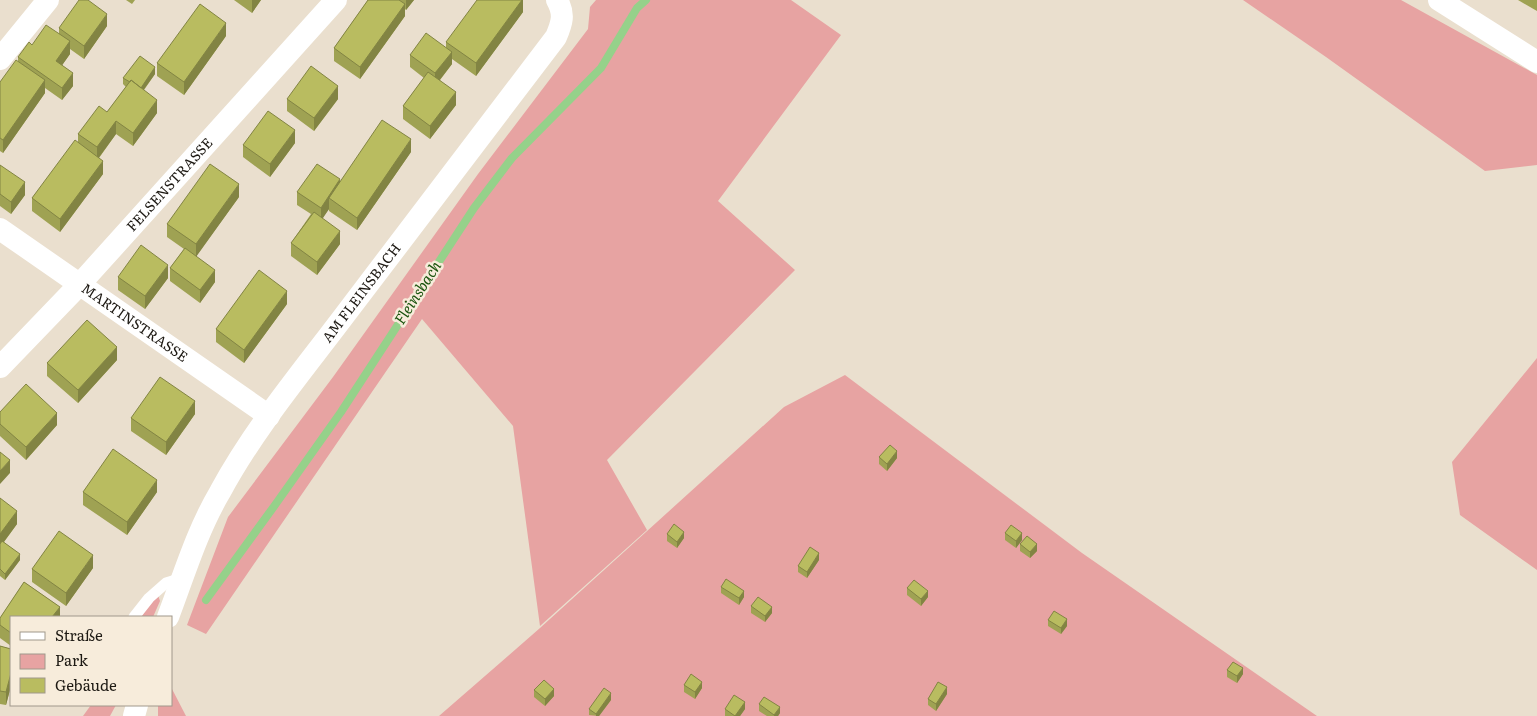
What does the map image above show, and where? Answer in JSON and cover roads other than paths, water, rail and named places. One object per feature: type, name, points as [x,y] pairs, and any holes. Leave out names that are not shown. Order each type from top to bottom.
[{"type":"street","points":[[0,59],[48,0]]},
{"type":"street","name":"FELSENSTRASSE","points":[[0,367],[80,284],[336,0]]},
{"type":"street","name":"AM FLEINSBACH","points":[[168,616],[204,524],[219,492],[269,416],[420,214],[556,37],[563,22],[558,0]]},
{"type":"street","points":[[1439,0],[1537,62]]},
{"type":"street","name":"MARTINSTRASSE","points":[[0,229],[269,416]]},
{"type":"lane","points":[[135,616],[148,598],[166,583],[183,578]]},
{"type":"waterway","name":"Fleinsbach","points":[[206,600],[341,412],[474,208],[512,158],[601,68],[637,8],[646,0]]}]
